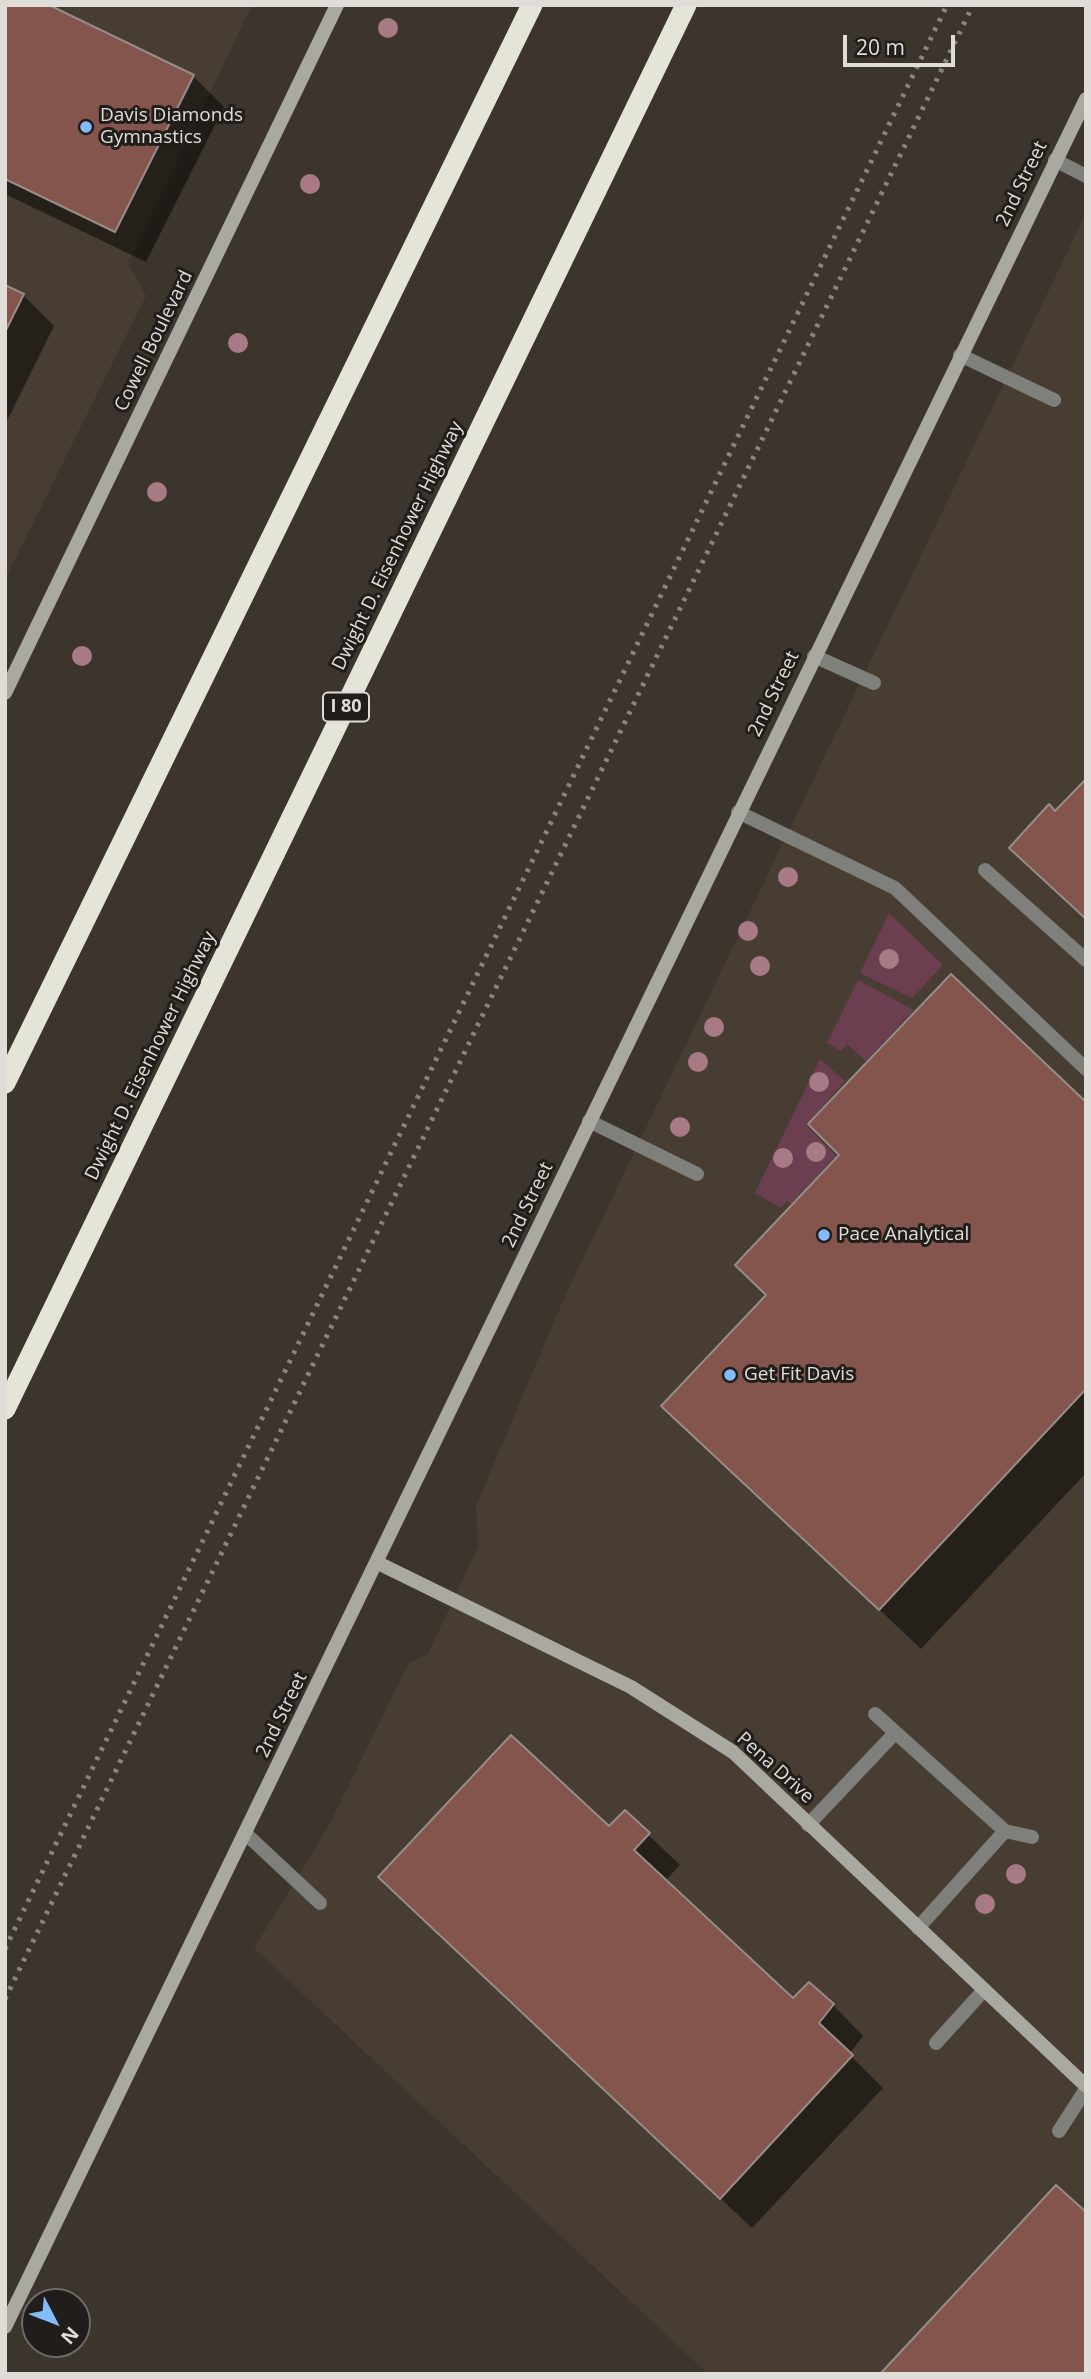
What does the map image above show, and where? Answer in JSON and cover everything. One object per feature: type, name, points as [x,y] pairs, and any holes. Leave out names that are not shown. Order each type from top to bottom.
[{"type":"highway","points":[[5,1083],[532,5]]},
{"type":"highway","name":"Dwight D. Eisenhower Highway","points":[[5,1409],[686,5]]},
{"type":"street","name":"Cowell Boulevard","points":[[5,693],[337,5]]},
{"type":"street","name":"2nd Street","points":[[5,2327],[1086,99]]},
{"type":"street","name":"Pena Drive","points":[[378,1563],[631,1687],[733,1752],[1086,2088]]},
{"type":"lane","points":[[1055,160],[1086,176]]},
{"type":"lane","points":[[960,355],[1054,400]]},
{"type":"lane","points":[[814,656],[874,683]]},
{"type":"lane","points":[[738,812],[895,888],[1086,1069]]},
{"type":"lane","points":[[985,870],[1086,960]]},
{"type":"lane","points":[[589,1121],[697,1174]]},
{"type":"lane","points":[[875,1714],[894,1734],[1005,1831],[1032,1837]]},
{"type":"lane","points":[[808,1825],[894,1734]]},
{"type":"lane","points":[[918,1928],[1005,1831]]},
{"type":"lane","points":[[246,1834],[320,1903]]},
{"type":"lane","points":[[936,2043],[984,1990]]},
{"type":"lane","points":[[1059,2132],[1086,2088]]},
{"type":"shaded area","points":[[5,5],[252,5],[128,263],[146,296],[5,579]]},
{"type":"shaded area","points":[[1086,213],[1086,2374],[708,2374],[254,1948],[327,1829],[409,1663],[428,1654],[478,1547],[476,1506],[565,1296]]},
{"type":"shaded area","points":[[889,913],[943,965],[912,998],[860,973]]},
{"type":"shaded area","points":[[858,980],[914,1010],[866,1061],[847,1044],[841,1051],[827,1043]]},
{"type":"shaded area","points":[[820,1059],[845,1081],[806,1125],[836,1156],[791,1204],[787,1201],[781,1208],[755,1193]]},
{"type":"building","name":"Davis Diamonds Gymnastics","points":[[5,5],[49,5],[194,75],[115,232],[5,179]]},
{"type":"building","points":[[5,285],[24,294],[5,332]]},
{"type":"building","points":[[1086,779],[1086,919],[1009,848],[1049,804],[1055,811]]},
{"type":"building","points":[[951,974],[1086,1102],[1086,1389],[879,1610],[661,1406],[766,1295],[735,1265],[839,1155],[808,1124]]},
{"type":"building","points":[[511,1735],[609,1826],[625,1810],[650,1833],[634,1850],[793,1998],[809,1982],[834,2004],[819,2023],[853,2055],[720,2199],[378,1877]]},
{"type":"building","points":[[1056,2185],[1086,2212],[1086,2374],[880,2374]]},
{"type":"railway","points":[[5,1949],[947,5]]},
{"type":"railway","points":[[5,1999],[973,5]]},
{"type":"place","name":"Davis Diamonds Gymnastics","points":[[86,127]]},
{"type":"place","name":"Pace Analytical","points":[[824,1235]]},
{"type":"place","name":"Get Fit Davis","points":[[730,1375]]}]
